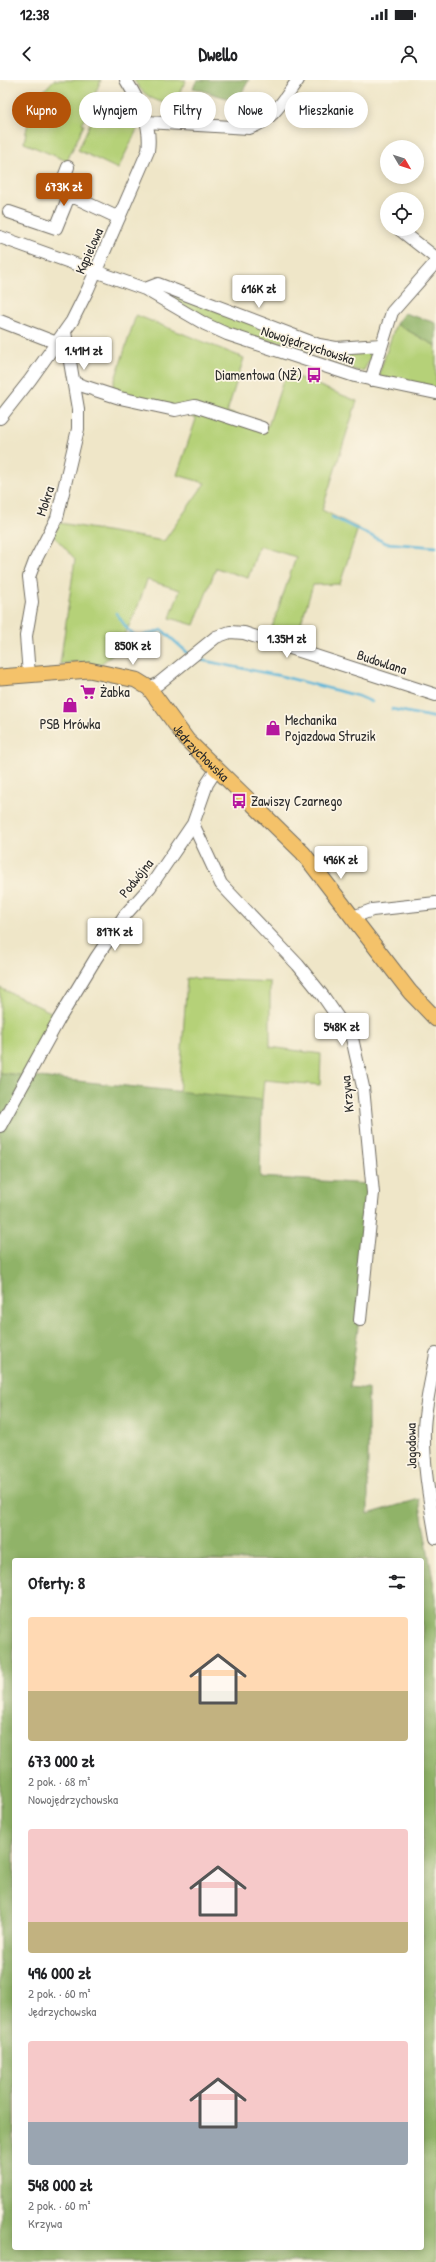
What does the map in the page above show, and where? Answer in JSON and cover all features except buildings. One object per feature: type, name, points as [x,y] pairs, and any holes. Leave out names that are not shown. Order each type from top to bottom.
[{"type":"main road","name":"Jędrzychowska","points":[[0,677],[89,670],[136,680],[149,688],[187,740],[302,853],[410,992],[436,1019]]},
{"type":"street","name":"Kąpielowa","points":[[126,80],[132,92]]},
{"type":"street","points":[[152,122],[249,128],[264,123],[272,116],[298,80]]},
{"type":"street","name":"Kąpielowa","points":[[0,418],[66,332],[82,301],[120,218],[148,151],[150,138],[149,128]]},
{"type":"street","points":[[68,167],[59,190],[69,196],[120,218]]},
{"type":"street","points":[[9,212],[56,228],[69,196]]},
{"type":"street","points":[[408,236],[436,258]]},
{"type":"street","name":"Nowojędrzychowska","points":[[0,238],[95,270],[145,289],[220,331],[299,359],[371,380],[436,393]]},
{"type":"street","points":[[371,380],[392,312],[436,262]]},
{"type":"street","points":[[145,289],[158,284],[319,344],[336,348],[381,345]]},
{"type":"street","points":[[0,321],[57,343]]},
{"type":"street","name":"Mokra","points":[[28,675],[26,636],[32,602],[29,577],[35,561],[57,518],[78,429],[78,412],[66,332]]},
{"type":"street","points":[[74,383],[120,398],[175,410],[195,406],[262,428]]},
{"type":"street","name":"Budowlana","points":[[149,688],[158,684],[216,637],[230,632],[244,633],[436,695]]},
{"type":"street","name":"Podwójna","points":[[0,1126],[56,1025],[96,958],[125,915],[150,887],[193,824],[206,784],[216,770]]},
{"type":"street","name":"Krzywa","points":[[193,824],[221,884],[298,965],[323,996],[352,1038],[363,1087],[373,1194],[360,1320]]},
{"type":"street","points":[[353,917],[372,910],[436,903]]},
{"type":"street","name":"Jagodowa","points":[[436,1354],[426,1408],[424,1447],[425,1470],[436,1538]]},
{"type":"green space","points":[[54,80],[101,80],[96,92],[79,92],[79,128],[83,128],[67,161],[24,143],[27,128],[71,128],[71,92],[43,92]]},
{"type":"green space","points":[[134,80],[186,80],[180,92],[160,92],[160,102],[152,98],[152,92],[143,92]]},
{"type":"green space","points":[[197,80],[249,80],[242,92],[224,92],[224,97],[216,95],[216,92],[207,92],[193,88]]},
{"type":"green space","points":[[88,128],[138,128],[118,169],[78,150]]},
{"type":"green space","points":[[176,296],[300,341],[373,353],[364,370],[358,371],[287,342],[259,340],[222,328],[173,300]]},
{"type":"green space","points":[[404,313],[436,323],[436,346],[396,324]]},
{"type":"green space","points":[[136,315],[244,358],[227,412],[268,426],[282,384],[290,374],[357,401],[322,510],[358,528],[340,584],[313,585],[294,645],[269,636],[296,557],[259,546],[248,578],[216,568],[194,625],[170,618],[180,590],[147,580],[138,606],[117,652],[99,665],[76,662],[60,664],[75,559],[53,535],[60,523],[164,541],[205,483],[177,475],[196,419],[173,406],[112,389]]},
{"type":"green space","points":[[396,324],[436,346],[436,387],[383,378],[379,374]]},
{"type":"green space","points":[[187,978],[270,982],[270,1047],[321,1054],[320,1085],[264,1080],[262,1100],[179,1093]]},
{"type":"green space","points":[[0,988],[57,1015],[22,1075],[0,1073]]},
{"type":"green space","points":[[0,1073],[262,1100],[260,1177],[369,1184],[366,1268],[350,1387],[368,1389],[368,1514],[419,1499],[436,1598],[436,2262],[0,2262]]},
{"type":"waterway","points":[[332,517],[386,543],[436,547]]},
{"type":"waterway","points":[[116,613],[129,631],[138,637],[162,630],[189,654]]},
{"type":"waterway","points":[[195,659],[281,676],[358,696],[372,702]]},
{"type":"waterway","points":[[392,709],[436,718]]},
{"type":"place","name":"Diamentowa (NŻ)","points":[[314,375]]},
{"type":"place","name":"Żabka","points":[[88,692]]},
{"type":"place","name":"PSB Mrówka","points":[[70,705]]},
{"type":"place","name":"Mechanika Pojazdowa Struzik","points":[[273,728]]},
{"type":"place","name":"Zawiszy Czarnego","points":[[239,801]]}]
